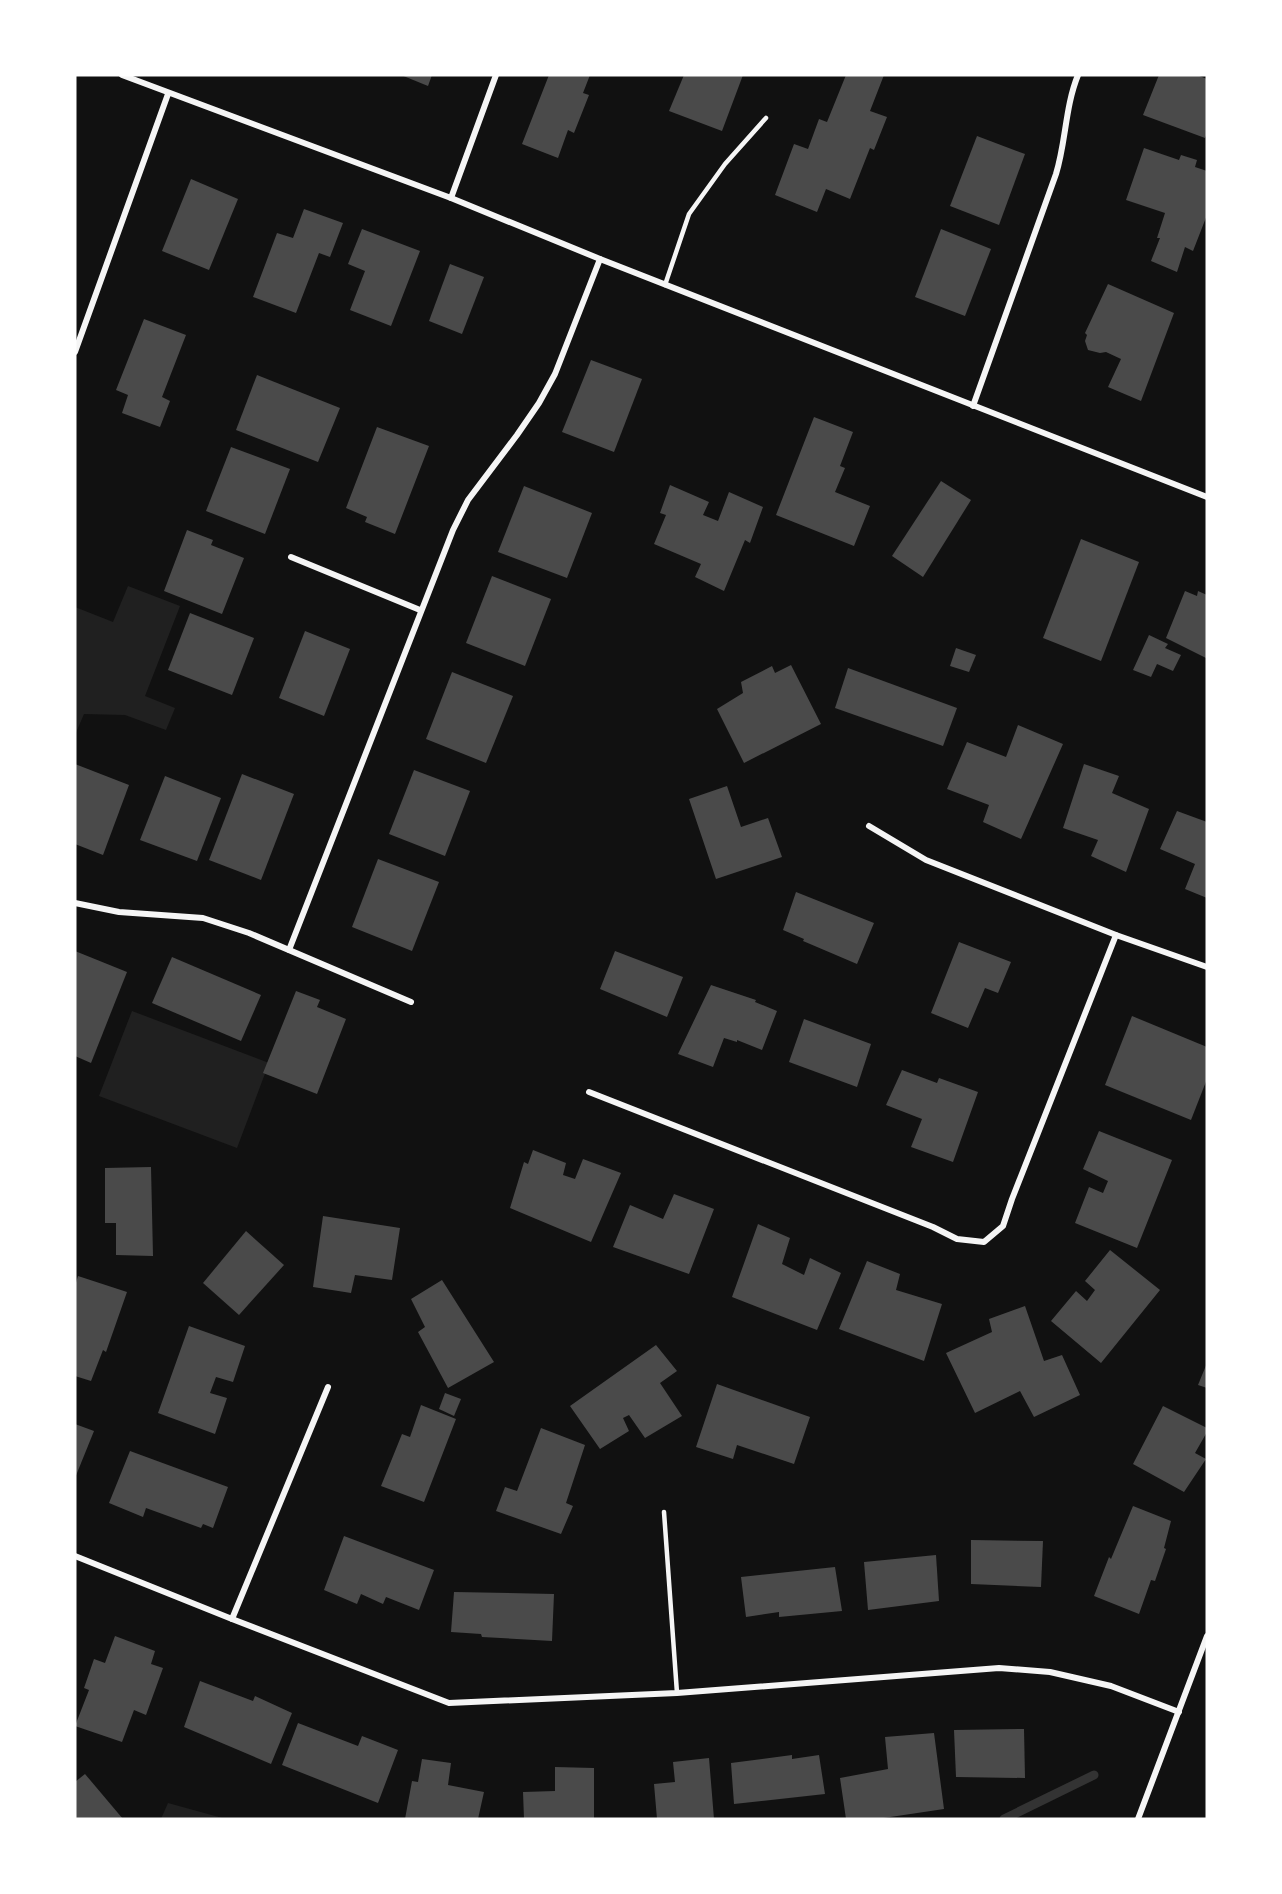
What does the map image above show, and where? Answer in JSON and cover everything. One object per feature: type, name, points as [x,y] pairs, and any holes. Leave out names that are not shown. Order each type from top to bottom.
[{"type":"street","points":[[122,75],[451,198],[600,260],[1207,497]]},
{"type":"street","points":[[451,198],[496,75]]},
{"type":"street","points":[[973,406],[1056,174],[1062,154],[1068,106],[1078,75]]},
{"type":"street","points":[[75,352],[168,94]]},
{"type":"street","points":[[289,950],[453,530],[468,500],[517,435],[555,374],[600,260]]},
{"type":"street","points":[[291,557],[420,610]]},
{"type":"street","points":[[869,826],[926,860],[1116,935],[1207,967]]},
{"type":"street","points":[[75,903],[119,912],[203,918],[249,933],[411,1002]]},
{"type":"street","points":[[589,1092],[933,1227],[957,1239],[984,1242],[1003,1226],[1116,935]]},
{"type":"street","points":[[232,1619],[328,1387]]},
{"type":"street","points":[[75,1556],[449,1702],[677,1693],[999,1668],[1050,1672],[1111,1686],[1179,1712]]},
{"type":"street","points":[[1138,1819],[1207,1636]]},
{"type":"lane","points":[[665,285],[690,214],[725,164],[766,118]]},
{"type":"lane","points":[[664,1512],[677,1693]]},
{"type":"shaded area","points":[[128,586],[180,606],[145,696],[175,708],[166,730],[125,715],[84,714],[75,735],[75,607],[113,622]]},
{"type":"shaded area","points":[[132,1011],[269,1063],[237,1148],[99,1096]]},
{"type":"shaded area","points":[[168,1803],[226,1819],[161,1819]]},
{"type":"building","points":[[401,75],[432,75],[428,86]]},
{"type":"building","points":[[549,75],[590,75],[583,93],[589,95],[574,133],[568,130],[558,158],[522,144]]},
{"type":"building","points":[[684,75],[743,75],[722,131],[669,111]]},
{"type":"building","points":[[846,75],[884,75],[870,111],[887,117],[874,150],[870,148],[850,199],[826,189],[817,212],[775,195],[794,144],[808,149],[819,119],[827,122]]},
{"type":"building","points":[[1159,75],[1197,75],[1207,79],[1207,133],[1205,138],[1143,115]]},
{"type":"building","points":[[977,136],[1025,154],[999,225],[950,206]]},
{"type":"building","points":[[1144,148],[1179,160],[1181,155],[1197,160],[1195,167],[1207,171],[1207,215],[1193,251],[1185,247],[1177,272],[1151,261],[1160,238],[1157,238],[1165,213],[1126,200]]},
{"type":"building","points":[[191,179],[238,199],[209,270],[162,251]]},
{"type":"building","points":[[304,209],[343,223],[330,257],[319,253],[296,313],[253,297],[277,233],[293,238]]},
{"type":"building","points":[[362,229],[420,251],[391,326],[350,310],[365,271],[348,264]]},
{"type":"building","points":[[941,229],[991,249],[965,316],[915,297]]},
{"type":"building","points":[[450,264],[484,277],[462,334],[429,321]]},
{"type":"building","points":[[1108,284],[1174,313],[1141,401],[1108,387],[1121,359],[1106,352],[1088,350],[1085,341],[1087,335],[1085,333]]},
{"type":"building","points":[[144,319],[186,335],[162,397],[170,401],[160,427],[122,413],[128,395],[116,390]]},
{"type":"building","points":[[591,360],[642,379],[614,452],[562,432]]},
{"type":"building","points":[[257,375],[340,408],[318,462],[236,430]]},
{"type":"building","points":[[814,417],[853,432],[840,466],[845,468],[835,492],[870,506],[854,546],[776,515]]},
{"type":"building","points":[[377,427],[429,446],[395,534],[365,522],[367,517],[346,508]]},
{"type":"building","points":[[231,447],[290,469],[265,534],[206,511]]},
{"type":"building","points":[[941,481],[971,500],[923,577],[892,556]]},
{"type":"building","points":[[670,485],[709,502],[703,515],[718,521],[729,492],[763,507],[750,543],[745,540],[724,591],[695,577],[701,564],[654,544],[666,515],[660,513]]},
{"type":"building","points":[[524,486],[592,513],[567,578],[498,552]]},
{"type":"building","points":[[187,530],[213,540],[211,545],[244,558],[222,614],[164,591]]},
{"type":"building","points":[[1081,539],[1139,562],[1101,661],[1043,638]]},
{"type":"building","points":[[492,576],[551,599],[525,666],[466,643]]},
{"type":"building","points":[[1185,591],[1197,596],[1198,591],[1207,595],[1206,658],[1166,638]]},
{"type":"building","points":[[190,613],[254,638],[232,695],[168,670]]},
{"type":"building","points":[[305,631],[350,649],[324,716],[279,698]]},
{"type":"building","points":[[1149,635],[1168,644],[1165,648],[1181,655],[1173,671],[1157,664],[1151,677],[1133,670]]},
{"type":"building","points":[[956,648],[976,655],[969,672],[950,666]]},
{"type":"building","points":[[791,665],[821,724],[744,763],[717,709],[743,693],[741,682],[772,666],[775,673]]},
{"type":"building","points":[[848,668],[957,708],[943,746],[835,708]]},
{"type":"building","points":[[452,672],[513,696],[486,763],[426,739]]},
{"type":"building","points":[[1018,725],[1063,744],[1021,839],[983,822],[989,805],[947,789],[967,742],[1006,757]]},
{"type":"building","points":[[75,764],[129,785],[103,855],[75,844]]},
{"type":"building","points":[[1084,764],[1119,776],[1112,793],[1149,809],[1126,872],[1091,856],[1098,840],[1063,828]]},
{"type":"building","points":[[414,770],[470,791],[445,856],[389,834]]},
{"type":"building","points":[[242,774],[294,794],[261,880],[209,860]]},
{"type":"building","points":[[165,776],[221,798],[197,861],[140,840]]},
{"type":"building","points":[[727,786],[741,827],[768,818],[782,857],[716,879],[689,799]]},
{"type":"building","points":[[1177,811],[1207,822],[1207,898],[1185,889],[1195,864],[1160,849]]},
{"type":"building","points":[[378,859],[439,882],[412,951],[352,927]]},
{"type":"building","points":[[796,892],[874,923],[857,964],[783,930]]},
{"type":"building","points":[[959,942],[1011,962],[998,993],[985,988],[968,1028],[931,1013]]},
{"type":"building","points":[[75,951],[127,972],[91,1063],[75,1056]]},
{"type":"building","points":[[615,951],[683,977],[667,1017],[600,989]]},
{"type":"building","points":[[172,957],[261,995],[241,1041],[152,1003]]},
{"type":"building","points":[[711,985],[756,1000],[755,1002],[777,1011],[762,1050],[737,1040],[737,1042],[724,1038],[713,1067],[678,1054]]},
{"type":"building","points":[[296,991],[320,1000],[317,1007],[346,1019],[317,1094],[263,1073]]},
{"type":"building","points":[[1132,1016],[1207,1047],[1207,1079],[1191,1120],[1105,1085]]},
{"type":"building","points":[[804,1019],[871,1044],[857,1087],[789,1062]]},
{"type":"building","points":[[902,1070],[937,1083],[939,1078],[978,1092],[953,1162],[911,1147],[922,1119],[886,1105]]},
{"type":"building","points":[[1099,1131],[1172,1160],[1137,1248],[1075,1223],[1089,1187],[1103,1193],[1108,1181],[1083,1169]]},
{"type":"building","points":[[533,1150],[566,1163],[563,1175],[575,1179],[583,1159],[621,1173],[591,1242],[510,1208],[524,1162],[528,1164]]},
{"type":"building","points":[[151,1167],[153,1256],[116,1255],[116,1223],[105,1223],[105,1168]]},
{"type":"building","points":[[674,1194],[714,1209],[689,1274],[613,1247],[630,1205],[663,1219]]},
{"type":"building","points":[[323,1216],[400,1228],[392,1280],[355,1275],[351,1293],[313,1287]]},
{"type":"building","points":[[758,1224],[790,1238],[782,1264],[804,1275],[810,1258],[841,1273],[817,1330],[732,1297]]},
{"type":"building","points":[[246,1231],[284,1265],[239,1315],[203,1283]]},
{"type":"building","points":[[1110,1250],[1160,1290],[1101,1363],[1051,1321],[1076,1291],[1087,1301],[1095,1290],[1085,1281]]},
{"type":"building","points":[[867,1261],[900,1274],[896,1290],[942,1304],[924,1361],[839,1329]]},
{"type":"building","points":[[78,1276],[127,1292],[106,1352],[103,1350],[91,1381],[75,1376],[75,1286]]},
{"type":"building","points":[[442,1280],[494,1362],[448,1388],[418,1332],[425,1327],[411,1299]]},
{"type":"building","points":[[1025,1306],[1044,1361],[1062,1355],[1080,1395],[1034,1417],[1020,1391],[975,1413],[946,1353],[992,1332],[989,1319]]},
{"type":"building","points":[[189,1326],[245,1346],[233,1382],[216,1377],[210,1393],[227,1398],[215,1434],[158,1413]]},
{"type":"building","points":[[656,1345],[677,1371],[660,1383],[682,1416],[645,1438],[629,1415],[623,1418],[629,1431],[600,1449],[570,1406]]},
{"type":"building","points":[[1207,1363],[1207,1388],[1198,1385]]},
{"type":"building","points":[[717,1384],[810,1417],[794,1464],[737,1445],[733,1459],[696,1447]]},
{"type":"building","points":[[445,1393],[461,1399],[454,1416],[439,1409]]},
{"type":"building","points":[[421,1405],[456,1419],[424,1502],[381,1486],[402,1434],[410,1437]]},
{"type":"building","points":[[1163,1406],[1207,1428],[1195,1453],[1206,1459],[1184,1492],[1133,1464]]},
{"type":"building","points":[[75,1424],[94,1431],[75,1478]]},
{"type":"building","points":[[541,1428],[585,1445],[566,1503],[573,1506],[561,1534],[496,1511],[505,1487],[517,1491]]},
{"type":"building","points":[[130,1451],[228,1487],[213,1528],[203,1524],[201,1528],[146,1508],[143,1517],[109,1503]]},
{"type":"building","points":[[1133,1506],[1171,1521],[1164,1548],[1166,1549],[1155,1581],[1151,1580],[1139,1614],[1094,1596]]},
{"type":"building","points":[[344,1536],[434,1570],[419,1610],[386,1597],[383,1604],[361,1594],[357,1604],[324,1590]]},
{"type":"building","points":[[971,1540],[1043,1541],[1041,1587],[971,1584]]},
{"type":"building","points":[[936,1555],[939,1601],[868,1610],[864,1562]]},
{"type":"building","points":[[835,1567],[842,1611],[779,1617],[779,1612],[746,1617],[741,1577]]},
{"type":"building","points":[[454,1592],[554,1594],[552,1641],[482,1637],[481,1634],[451,1632]]},
{"type":"building","points":[[115,1636],[155,1651],[151,1664],[163,1668],[146,1715],[134,1710],[122,1742],[75,1726],[89,1690],[84,1688],[94,1659],[105,1663]]},
{"type":"building","points":[[200,1681],[253,1701],[255,1696],[292,1713],[271,1764],[184,1727]]},
{"type":"building","points":[[298,1723],[358,1746],[362,1736],[398,1750],[378,1803],[282,1765]]},
{"type":"building","points":[[1024,1729],[1025,1778],[956,1777],[954,1730]]},
{"type":"building","points":[[934,1733],[944,1809],[877,1819],[846,1819],[840,1778],[888,1769],[885,1737]]},
{"type":"building","points":[[792,1755],[792,1759],[819,1755],[825,1794],[734,1804],[731,1763]]},
{"type":"building","points":[[709,1758],[714,1819],[657,1819],[654,1784],[675,1782],[673,1762]]},
{"type":"building","points":[[422,1759],[451,1763],[448,1785],[484,1792],[478,1819],[405,1819],[412,1781],[418,1782]]},
{"type":"building","points":[[555,1767],[594,1768],[594,1819],[524,1819],[523,1792],[555,1791]]},
{"type":"building","points":[[85,1774],[123,1819],[75,1819],[75,1782]]},
{"type":"waterway","points":[[1004,1819],[1094,1775]]}]
